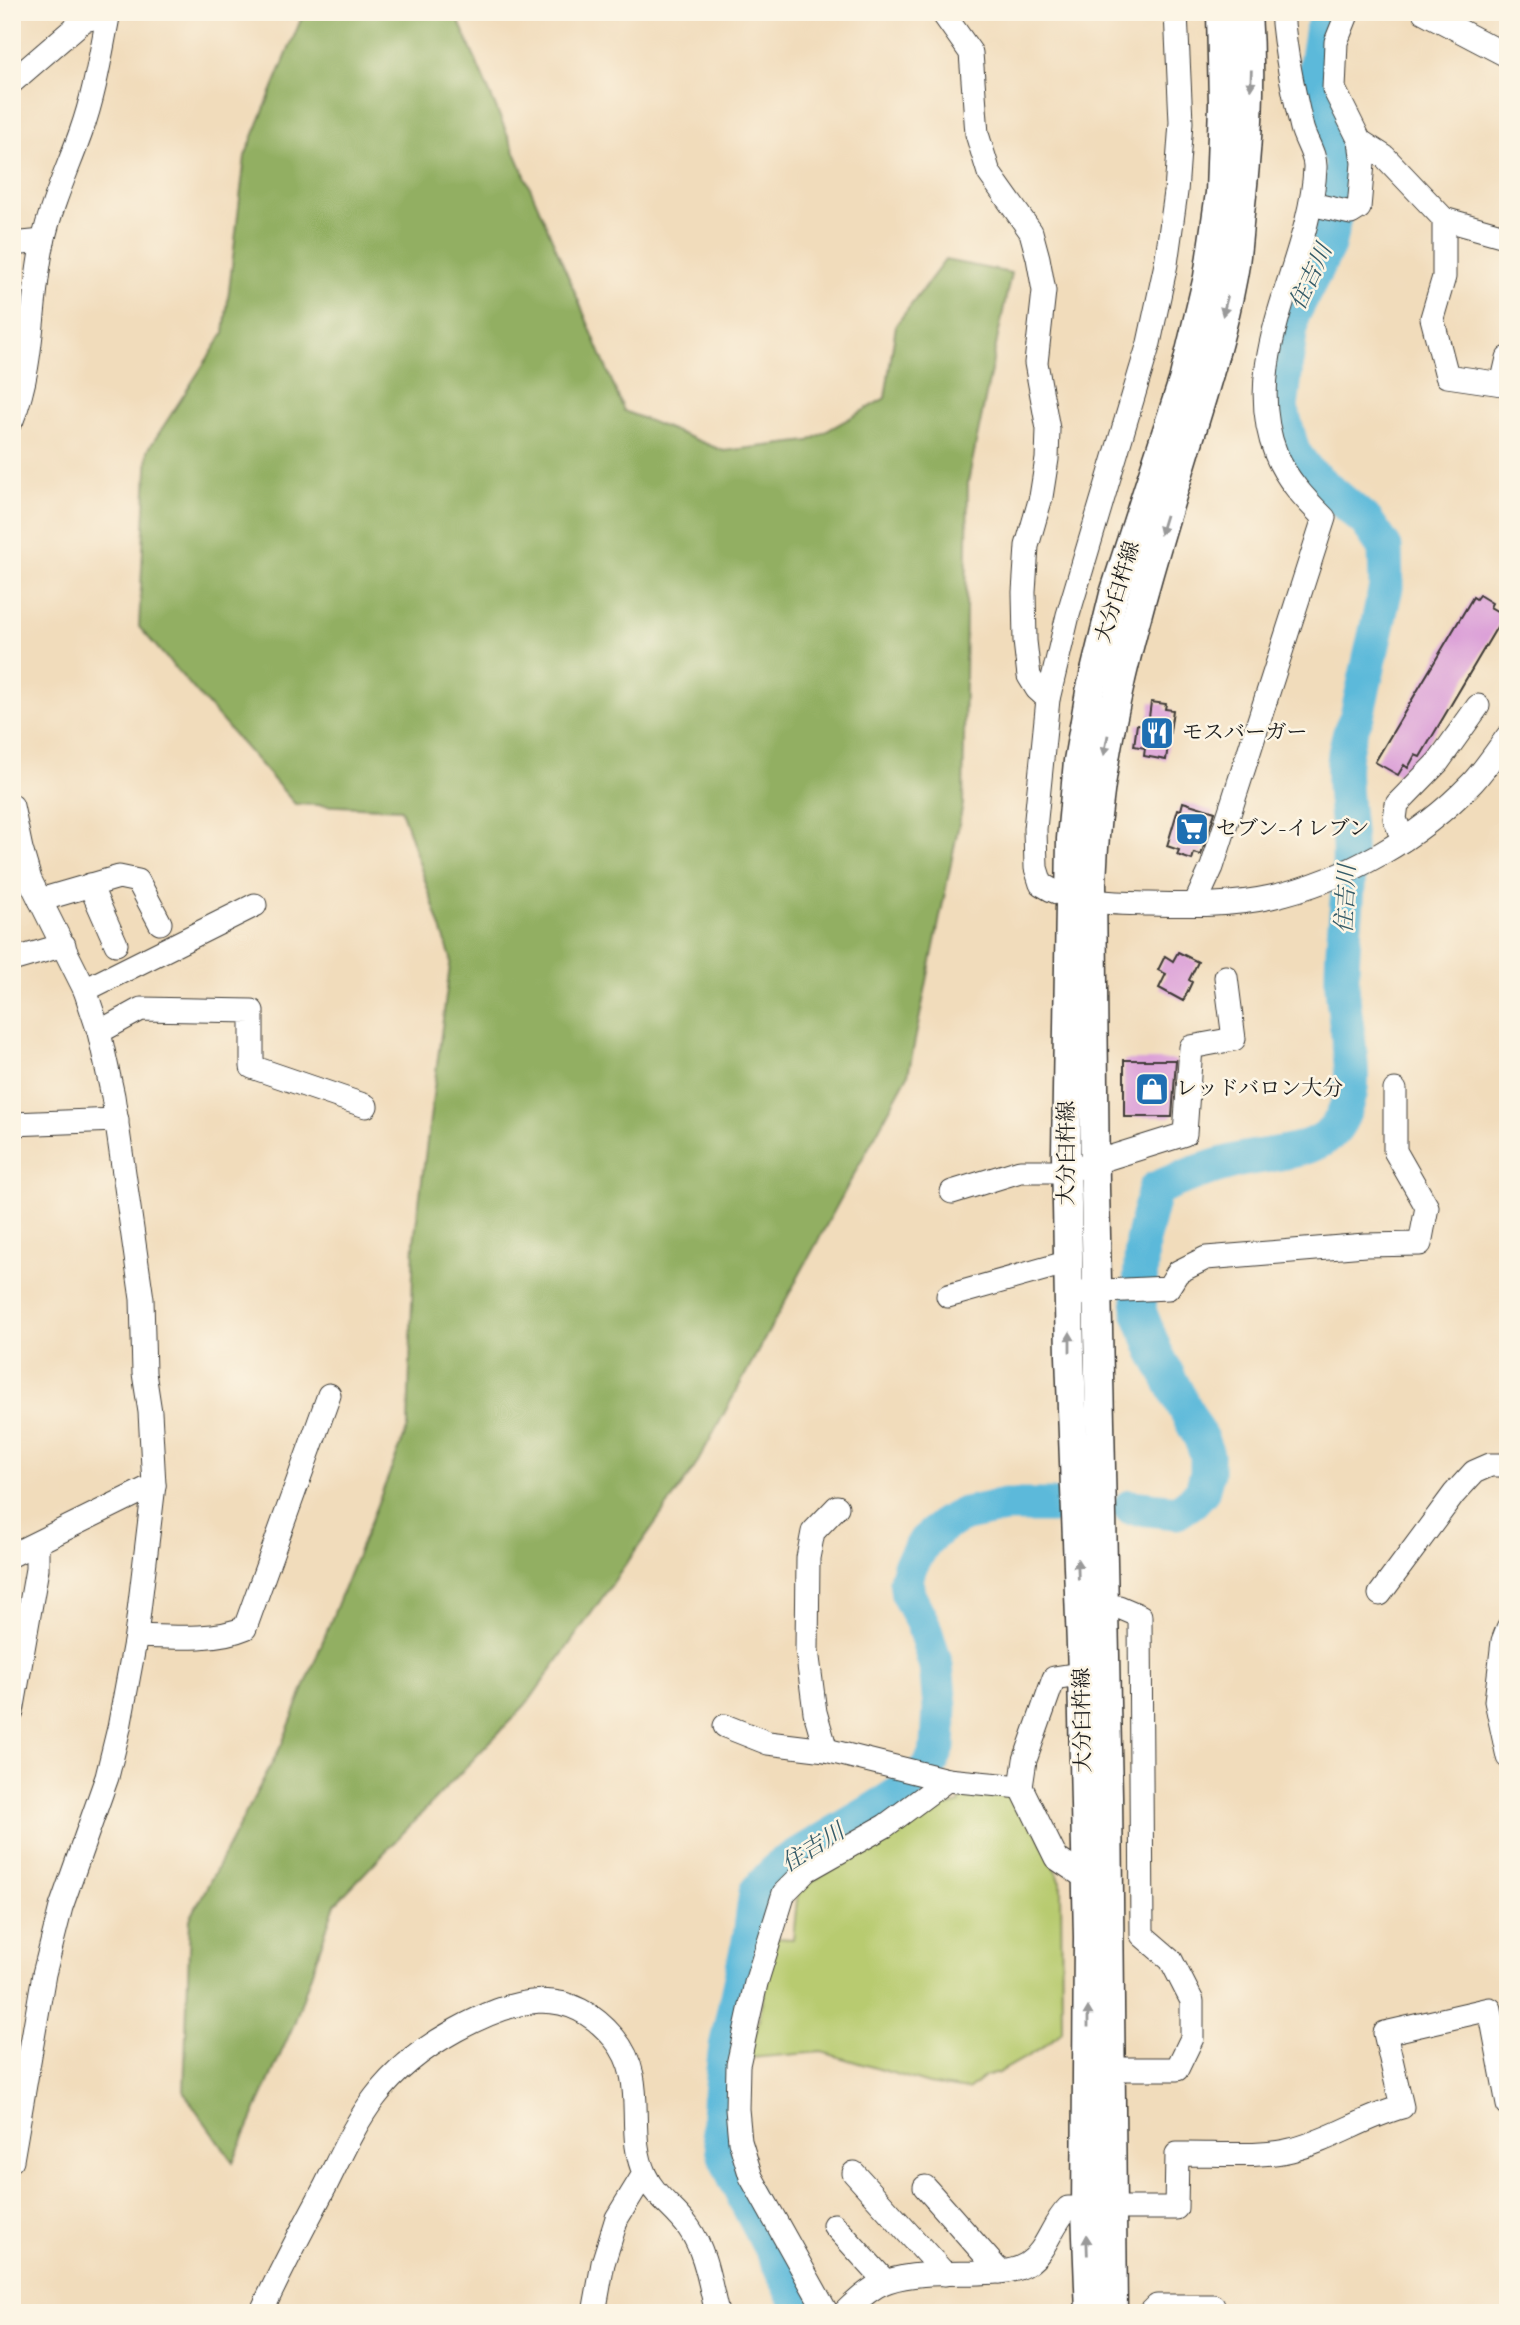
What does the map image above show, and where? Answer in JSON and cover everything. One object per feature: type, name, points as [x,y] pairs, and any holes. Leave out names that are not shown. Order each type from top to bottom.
[{"type":"main road","name":"大分臼杵線","points":[[1090,2313],[1099,2208],[1099,2069],[1094,1671],[1083,1292],[1095,1162],[1081,898],[1070,839],[1090,692],[1114,594],[1183,381],[1208,277],[1220,193],[1223,104],[1221,12]]},
{"type":"main road","name":"大分臼杵線","points":[[1083,1292],[1069,1262],[1067,1171],[1081,898],[1107,737],[1142,596],[1203,393],[1233,275],[1248,144],[1251,71],[1248,12]]},
{"type":"main road","name":"大分臼杵線","points":[[1094,1671],[1086,1878],[1099,2069]]},
{"type":"main road","name":"大分臼杵線","points":[[1099,2208],[1113,2313]]},
{"type":"street","points":[[942,12],[971,53],[977,134],[989,173],[1031,232],[1044,291],[1036,363],[1048,429],[1047,460],[1041,497],[1027,546],[1024,592],[1025,641],[1030,676],[1037,689],[1048,699]]},
{"type":"street","points":[[1177,12],[1181,122],[1166,264],[1149,342],[1068,615],[1048,699],[1035,829],[1036,868],[1041,884],[1081,898],[1134,904],[1195,904],[1271,897],[1331,877],[1404,840],[1473,781],[1508,736]]},
{"type":"street","points":[[1195,904],[1212,867],[1324,518],[1298,491],[1276,454],[1267,417],[1266,370],[1274,327],[1317,205],[1316,164],[1303,132],[1285,56],[1282,12]]},
{"type":"street","points":[[1317,205],[1351,212],[1359,208],[1363,163],[1360,141],[1334,89],[1336,42],[1348,12]]},
{"type":"street","points":[[1424,12],[1508,56]]},
{"type":"street","points":[[12,82],[84,20],[108,14],[95,85],[43,241],[28,362],[12,420]]},
{"type":"street","points":[[1360,141],[1385,158],[1444,219],[1508,237]]},
{"type":"street","points":[[1444,219],[1444,278],[1432,318],[1447,376],[1502,384],[1508,358]]},
{"type":"street","points":[[12,244],[43,241]]},
{"type":"street","points":[[1404,840],[1395,819],[1397,804],[1438,762],[1478,706]]},
{"type":"street","points":[[12,806],[21,849],[40,900],[85,990],[99,1032],[117,1120],[142,1299],[144,1373],[150,1412],[154,1485],[136,1636],[124,1704],[107,1777],[61,1907],[44,1973],[18,2100],[12,2160]]},
{"type":"street","points":[[40,900],[119,877],[138,881],[160,923]]},
{"type":"street","points":[[90,885],[116,944]]},
{"type":"street","points":[[85,990],[255,905]]},
{"type":"street","points":[[12,960],[64,945]]},
{"type":"street","points":[[952,1192],[1020,1171],[1067,1171],[1185,1134],[1191,1047],[1234,1039],[1226,977]]},
{"type":"street","points":[[99,1032],[141,1009],[252,1011],[252,1067],[366,1106]]},
{"type":"street","points":[[1083,1292],[1168,1288],[1178,1272],[1206,1258],[1365,1245],[1420,1244],[1427,1207],[1395,1151],[1395,1090]]},
{"type":"street","points":[[12,1124],[117,1120]]},
{"type":"street","points":[[948,1296],[1069,1262]]},
{"type":"street","points":[[136,1636],[183,1637],[234,1633],[245,1628],[329,1395]]},
{"type":"street","points":[[1380,1594],[1454,1494],[1474,1472],[1490,1465],[1503,1465],[1508,1468]]},
{"type":"street","points":[[12,1555],[154,1485]]},
{"type":"street","points":[[826,1750],[815,1712],[807,1650],[808,1558],[813,1532],[837,1507]]},
{"type":"street","points":[[13,1707],[37,1569],[37,1544]]},
{"type":"street","points":[[1092,1607],[1119,1607],[1140,1616],[1142,1936],[1171,1960],[1192,2001],[1192,2038],[1177,2069],[1099,2069]]},
{"type":"street","points":[[1508,1628],[1503,1641],[1496,1701],[1508,1757]]},
{"type":"street","points":[[1086,1878],[1056,1858],[1021,1787],[1025,1760],[1054,1678],[1094,1671]]},
{"type":"street","points":[[725,1726],[768,1743],[826,1750],[942,1778],[1021,1787]]},
{"type":"street","points":[[827,2313],[751,2177],[740,2141],[737,2065],[756,1983],[784,1893],[807,1870],[885,1826],[942,1778]]},
{"type":"street","points":[[261,2313],[353,2132],[375,2096],[391,2078],[425,2048],[495,2010],[525,2002],[554,2001],[593,2018],[614,2038],[627,2057],[633,2075],[639,2156],[644,2174],[683,2220],[696,2240],[717,2313]]},
{"type":"street","points":[[844,2313],[886,2281],[1016,2270],[1043,2249],[1058,2219],[1068,2208],[1176,2208],[1177,2154],[1277,2153],[1294,2150],[1377,2114],[1402,2107],[1385,2033],[1490,2009],[1508,2105]]},
{"type":"street","points":[[854,2173],[945,2274]]},
{"type":"street","points":[[594,2313],[603,2263],[617,2218],[644,2174]]},
{"type":"street","points":[[925,2187],[1000,2272]]},
{"type":"street","points":[[834,2225],[886,2281]]},
{"type":"street","points":[[1150,2313],[1157,2306],[1213,2306]]},
{"type":"green space","points":[[304,12],[455,12],[624,411],[724,451],[809,441],[885,398],[896,325],[945,260],[1011,273],[968,482],[963,804],[908,1075],[695,1467],[529,1701],[335,1904],[294,2024],[233,2162],[184,2093],[190,1919],[281,1746],[408,1427],[414,1241],[451,958],[401,809],[295,804],[139,627],[148,450],[224,333],[245,156]]},
{"type":"green space","points":[[958,1787],[1014,1793],[1033,1823],[1061,1882],[1062,2032],[1042,2048],[998,2073],[984,2077],[968,2090],[929,2084],[822,2052],[750,2058],[777,1938],[793,1939],[798,1890],[902,1826],[946,1793],[948,1806],[960,1803]]},
{"type":"building","points":[[1479,595],[1492,603],[1490,607],[1504,615],[1420,757],[1415,755],[1408,768],[1404,765],[1398,775],[1375,762],[1473,597],[1476,599]]},
{"type":"building","name":"モスバーガー","points":[[1151,702],[1166,704],[1165,709],[1173,710],[1166,760],[1144,756],[1145,748],[1134,746],[1137,724],[1148,725]]},
{"type":"building","name":"セブン-イレブン","points":[[1183,802],[1215,812],[1201,855],[1194,853],[1192,860],[1177,855],[1179,850],[1167,846],[1178,809],[1181,810]]},
{"type":"building","points":[[1178,952],[1198,962],[1183,1001],[1159,988],[1166,974],[1158,970],[1165,956],[1173,961]]},
{"type":"building","name":"レッドバロン大分","points":[[1124,1060],[1176,1060],[1172,1117],[1124,1117]]},
{"type":"waterway","name":"住吉川","points":[[1130,1507],[1177,1512],[1202,1491],[1207,1473],[1207,1455],[1201,1439],[1155,1351],[1139,1311],[1142,1241],[1155,1189],[1225,1164],[1298,1149],[1322,1140],[1337,1125],[1350,1095],[1350,1056],[1342,984],[1349,863],[1344,764],[1386,587],[1385,548],[1367,522],[1307,471],[1293,452],[1281,408],[1292,316],[1328,246],[1341,186],[1342,159],[1316,93],[1316,64],[1321,33],[1329,12]]},
{"type":"waterway","name":"住吉川","points":[[804,2313],[726,2159],[719,2130],[719,2102],[726,2047],[750,1936],[756,1892],[781,1865],[909,1787],[930,1766],[938,1747],[940,1706],[936,1666],[923,1624],[908,1595],[906,1580],[910,1566],[925,1541],[945,1524],[965,1514],[1005,1506],[1053,1506]]},
{"type":"place","name":"モスバーガー","points":[[1157,733]]},
{"type":"place","name":"セブン-イレブン","points":[[1192,829]]},
{"type":"place","name":"レッドバロン大分","points":[[1152,1089]]}]
